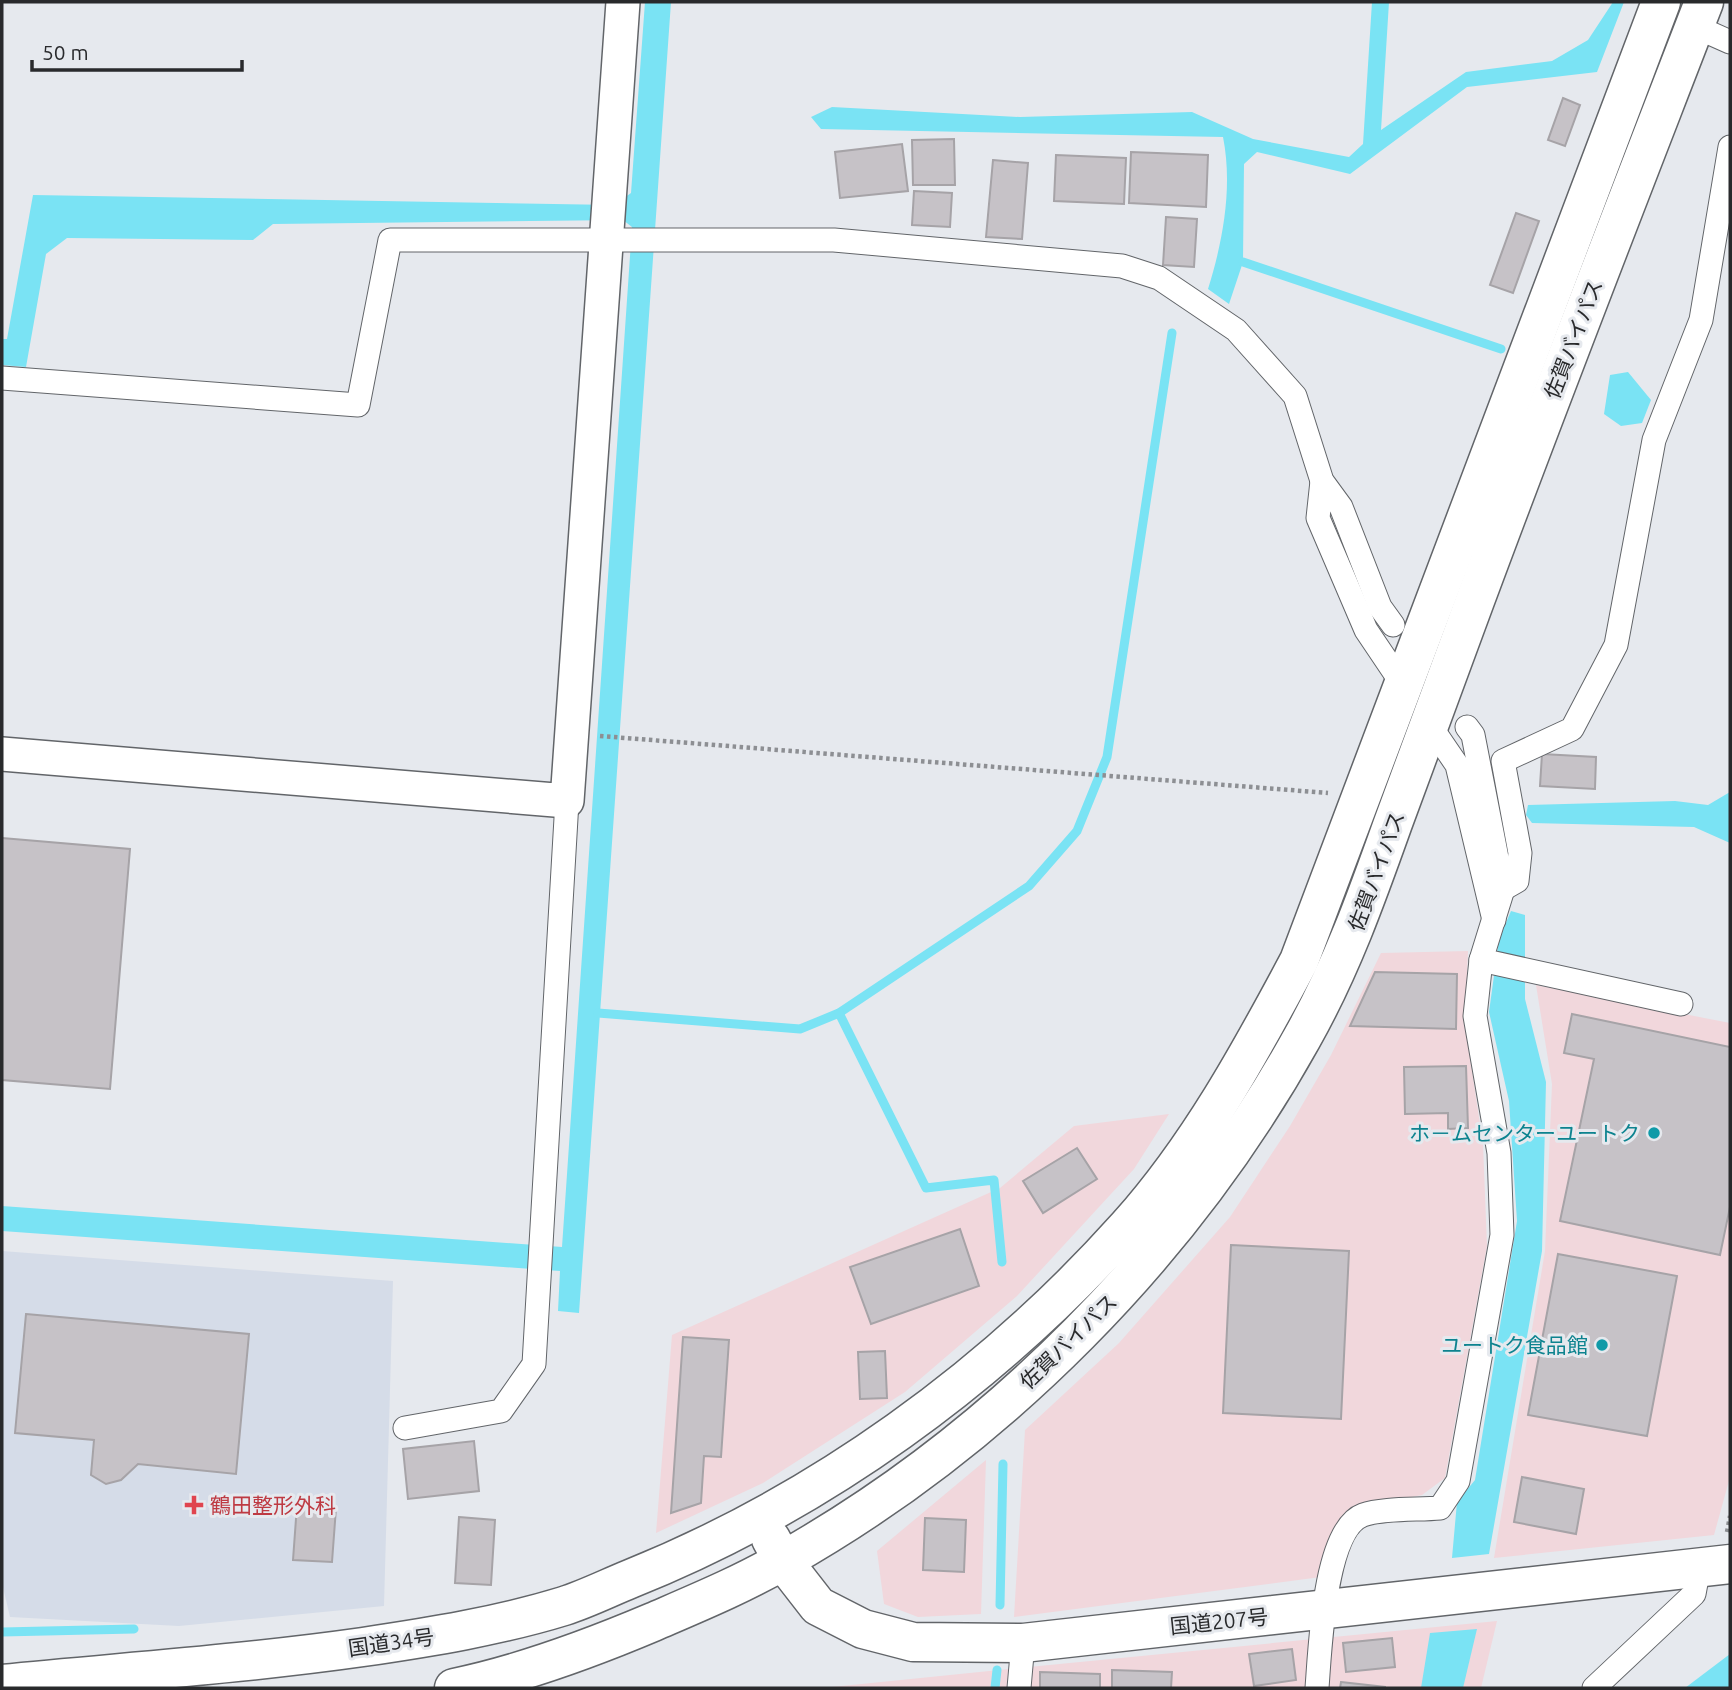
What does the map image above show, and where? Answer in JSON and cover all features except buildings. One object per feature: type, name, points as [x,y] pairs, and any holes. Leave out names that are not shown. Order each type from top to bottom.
[{"type":"highway","name":"佐賀バイパス","points":[[761,1518],[891,1436],[988,1362],[1129,1225],[1192,1142],[1252,1049],[1299,961],[1360,803],[1476,485],[1661,2]]},
{"type":"highway","name":"佐賀バイパス","points":[[783,1561],[890,1493],[987,1418],[1129,1282],[1192,1203],[1262,1106],[1304,1036],[1347,949],[1524,468],[1699,14]]},
{"type":"highway","name":"国道207号","points":[[761,1518],[783,1561],[818,1606],[863,1629],[913,1643],[1023,1643],[1717,1565]]},
{"type":"highway","name":"国道34号","points":[[2,1684],[302,1655],[451,1634],[565,1606],[666,1565],[761,1518]]},
{"type":"highway","points":[[454,1688],[483,1682],[593,1647],[687,1607],[783,1561]]},
{"type":"street","points":[[405,1428],[501,1411],[534,1363],[544,1234],[571,733],[615,239],[610,193],[624,2]]},
{"type":"street","points":[[1699,14],[1730,43]]},
{"type":"street","points":[[1503,889],[1517,881],[1520,853],[1503,761],[1572,729],[1616,645],[1654,440],[1701,320],[1730,148]]},
{"type":"street","points":[[2,378],[358,405],[390,240],[834,240],[1122,266],[1159,278],[1236,330],[1295,396],[1322,481],[1341,507],[1380,607],[1393,625]]},
{"type":"street","points":[[1322,481],[1318,518],[1366,630],[1403,685]]},
{"type":"street","points":[[1429,724],[1457,765],[1494,920]]},
{"type":"street","points":[[1317,1688],[1323,1609],[1341,1535],[1362,1515],[1440,1508],[1458,1481],[1502,1235],[1499,1153],[1475,1016],[1481,960],[1503,889],[1473,735],[1467,727]]},
{"type":"street","points":[[2,754],[567,801]]},
{"type":"street","points":[[1481,960],[1681,1004]]},
{"type":"street","points":[[1594,1688],[1694,1594],[1717,1565]]},
{"type":"street","points":[[1019,1688],[1023,1643]]},
{"type":"path","points":[[571,733],[1329,793],[1360,803]]},
{"type":"shaded area","points":[[1468,951],[1465,1024],[1483,1144],[1487,1246],[1445,1478],[1422,1495],[1362,1507],[1334,1528],[1321,1577],[1014,1617],[1025,1430],[1119,1343],[1230,1217],[1290,1126],[1331,1055],[1381,953]]},
{"type":"shaded area","points":[[1536,985],[1730,1023],[1730,1477],[1714,1535],[1494,1558],[1545,1251],[1552,1084]]},
{"type":"shaded area","points":[[1169,1114],[1134,1169],[1017,1296],[905,1392],[763,1483],[656,1533],[672,1335],[1000,1188],[1074,1126]]},
{"type":"shaded area","name":"鶴田整形外科","points":[[2,1251],[393,1281],[384,1606],[179,1626],[10,1617],[2,1583]]},
{"type":"shaded area","points":[[986,1460],[981,1614],[918,1617],[884,1604],[877,1551]]},
{"type":"shaded area","points":[[1497,1621],[1481,1688],[822,1688],[1009,1669]]},
{"type":"water","points":[[645,2],[671,2],[579,1313],[558,1311],[560,1271],[2,1231],[2,1206],[562,1247],[632,227],[623,220],[273,224],[253,240],[67,238],[46,254],[26,367],[2,365],[2,339],[7,339],[33,195],[614,205],[631,193]]},
{"type":"water","points":[[1372,2],[1389,2],[1381,130],[1466,72],[1552,61],[1588,40],[1613,2],[1624,2],[1597,72],[1467,87],[1350,174],[1257,152],[1244,164],[1243,262],[1229,304],[1208,289],[1218,252],[1227,194],[1223,137],[821,129],[811,117],[832,107],[1020,117],[1192,112],[1253,139],[1349,157],[1363,144]]},
{"type":"water","points":[[1628,372],[1651,400],[1642,423],[1621,426],[1604,414],[1610,375]]},
{"type":"water","points":[[1730,792],[1730,843],[1694,827],[1532,823],[1526,815],[1528,805],[1675,801],[1708,805]]},
{"type":"water","points":[[1511,911],[1525,915],[1525,999],[1546,1082],[1542,1251],[1489,1554],[1452,1558],[1457,1502],[1475,1480],[1517,1221],[1509,1101],[1489,1012],[1499,939]]},
{"type":"water","points":[[1477,1629],[1463,1688],[1421,1688],[1430,1633]]},
{"type":"water","points":[[1730,1654],[1730,1688],[1685,1688]]},
{"type":"waterway","points":[[1243,262],[1501,349]]},
{"type":"waterway","points":[[598,1013],[800,1029],[839,1013],[1029,886],[1077,831],[1107,757],[1172,333]]},
{"type":"waterway","points":[[839,1013],[926,1188],[994,1180],[1002,1262]]},
{"type":"waterway","points":[[1000,1605],[1003,1464]]},
{"type":"waterway","points":[[2,1632],[134,1629]]},
{"type":"waterway","points":[[995,1688],[997,1670]]},
{"type":"place","name":"ホ－ムセンターユートク","points":[[1654,1133]]},
{"type":"place","name":"ユートク食品館","points":[[1602,1345]]},
{"type":"place","name":"鶴田整形外科","points":[[194,1505]]}]
